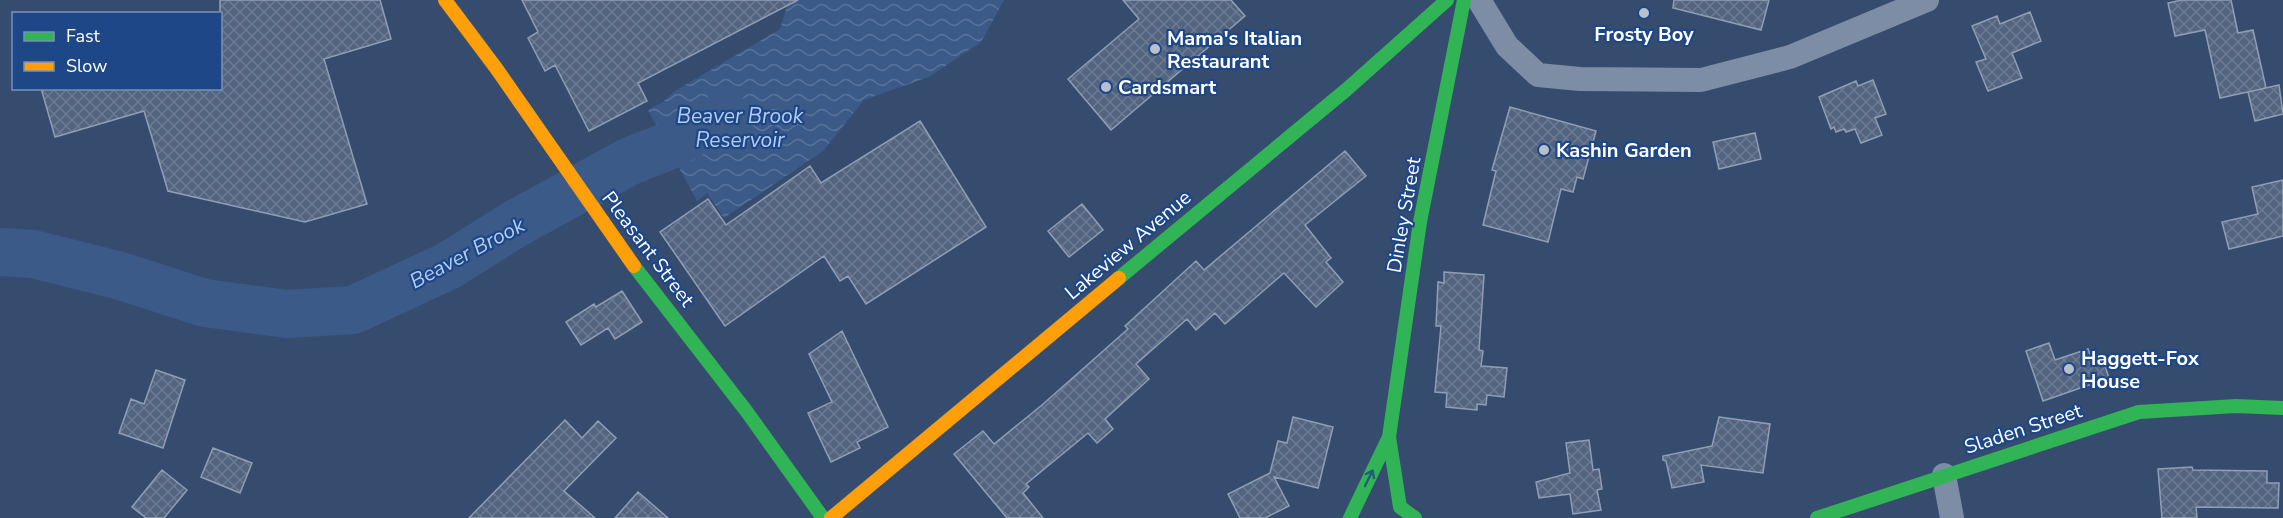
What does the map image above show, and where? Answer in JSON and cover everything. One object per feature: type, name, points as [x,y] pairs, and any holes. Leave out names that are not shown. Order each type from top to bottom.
[{"type":"main road","name":"Pleasant Street","points":[[445,0],[496,68],[633,265],[739,402],[823,518]]},
{"type":"main road","name":"Lakeview Avenue","points":[[831,518],[1353,84],[1447,0]]},
{"type":"main road","name":"Dinley Street","points":[[1415,518],[1400,507],[1389,437],[1420,222],[1464,0]]},
{"type":"main road","name":"Sladen Street","points":[[1817,518],[2139,412],[2236,406],[2283,408]]},
{"type":"main road","name":"Dinley Street","points":[[1350,518],[1389,437]]},
{"type":"street","points":[[1479,0],[1506,46],[1538,75],[1580,79],[1701,80],[1790,57],[1927,0]]},
{"type":"street","points":[[1944,475],[1952,518]]},
{"type":"water","name":"Beaver Brook Reservoir","points":[[789,0],[1004,0],[981,42],[929,77],[864,100],[823,151],[724,218],[707,193],[697,201],[648,110],[663,102],[675,91],[780,29]]},
{"type":"building","points":[[220,0],[380,0],[391,39],[324,59],[367,204],[305,222],[168,191],[144,111],[55,137],[42,90],[222,90],[222,12],[220,12]]},
{"type":"building","points":[[522,0],[798,0],[638,83],[647,101],[589,131],[555,65],[545,71],[528,38],[538,32]]},
{"type":"building","name":"Mama's Italian Restaurant","points":[[1123,0],[1231,0],[1245,16],[1111,130],[1068,79],[1139,19]]},
{"type":"building","points":[[1674,0],[1769,0],[1761,30],[1673,8]]},
{"type":"building","points":[[2182,0],[2231,0],[2238,33],[2253,30],[2266,88],[2220,98],[2205,30],[2175,36],[2168,3]]},
{"type":"building","points":[[2030,12],[2041,41],[2012,53],[2022,78],[1988,91],[1976,62],[1986,59],[1972,26],[1997,16],[2000,24]]},
{"type":"building","points":[[1873,80],[1886,114],[1875,118],[1882,135],[1861,143],[1855,129],[1836,132],[1834,127],[1831,129],[1819,97],[1856,81],[1858,86]]},
{"type":"building","points":[[2279,85],[2283,114],[2255,121],[2248,92]]},
{"type":"building","name":"Kashin Garden","points":[[1510,107],[1596,131],[1583,179],[1577,177],[1573,192],[1561,189],[1548,242],[1483,225],[1496,171],[1492,170]]},
{"type":"building","points":[[920,121],[986,227],[866,304],[848,276],[840,281],[824,256],[725,326],[660,232],[708,199],[726,225],[810,166],[821,183]]},
{"type":"building","points":[[1755,133],[1761,159],[1719,169],[1713,142]]},
{"type":"building","points":[[1345,151],[1366,176],[1305,225],[1331,258],[1326,262],[1343,282],[1316,307],[1284,273],[1225,324],[1215,313],[1196,330],[1187,319],[1136,364],[1149,379],[1105,419],[1113,429],[1097,443],[1088,433],[1026,484],[1029,487],[1023,493],[1043,518],[1007,518],[954,454],[983,431],[994,444],[1128,329],[1125,326],[1196,261],[1204,270]]},
{"type":"building","points":[[2283,180],[2283,236],[2229,249],[2222,222],[2258,214],[2252,187]]},
{"type":"building","points":[[1082,204],[1103,230],[1069,257],[1048,231]]},
{"type":"building","points":[[1444,272],[1484,275],[1479,350],[1483,351],[1481,366],[1507,368],[1504,397],[1487,395],[1486,405],[1477,404],[1477,410],[1446,407],[1447,393],[1435,392],[1441,326],[1436,326],[1438,282],[1444,283]]},
{"type":"building","points":[[622,291],[642,322],[615,339],[608,328],[581,345],[566,322],[594,304],[596,307]]},
{"type":"building","points":[[842,331],[888,427],[857,442],[860,448],[831,462],[808,413],[832,402],[809,354]]},
{"type":"building","name":"Haggett-Fox House","points":[[2049,343],[2055,360],[2088,349],[2092,360],[2102,357],[2109,378],[2043,401],[2026,351]]},
{"type":"building","points":[[156,370],[185,380],[163,448],[119,433],[131,399],[144,404]]},
{"type":"building","points":[[1293,417],[1333,427],[1318,488],[1274,477],[1289,506],[1265,518],[1240,518],[1228,494],[1270,473],[1278,441],[1287,443]]},
{"type":"building","points":[[1719,417],[1770,424],[1763,473],[1701,465],[1704,482],[1672,488],[1663,456],[1712,446]]},
{"type":"building","points":[[565,420],[582,438],[598,421],[616,438],[564,491],[595,518],[469,518]]},
{"type":"building","points":[[1589,440],[1593,470],[1599,469],[1602,489],[1597,490],[1601,510],[1573,514],[1570,494],[1539,498],[1536,482],[1570,473],[1566,443]]},
{"type":"building","points":[[213,448],[252,463],[240,493],[201,477]]},
{"type":"building","points":[[2192,467],[2193,470],[2267,471],[2267,483],[2279,483],[2278,508],[2196,507],[2197,518],[2162,518],[2158,469]]},
{"type":"building","points":[[162,470],[187,490],[164,518],[146,518],[132,507]]},
{"type":"building","points":[[638,492],[668,518],[615,518]]},
{"type":"waterway","name":"Beaver Brook","points":[[0,252],[33,254],[117,275],[205,303],[287,314],[353,310],[448,266],[515,224],[628,162],[668,146],[726,115]]},
{"type":"traffic: fast","points":[[1119,278],[1346,90],[1447,0]]},
{"type":"traffic: fast","points":[[1415,518],[1400,507],[1389,437],[1420,222],[1464,0]]},
{"type":"traffic: fast","points":[[634,266],[747,412],[823,518]]},
{"type":"traffic: fast","points":[[1817,518],[2139,412],[2236,406],[2283,408]]},
{"type":"traffic: fast","points":[[1350,518],[1389,437]]},
{"type":"traffic: slow","points":[[445,0],[496,68],[634,266]]},
{"type":"traffic: slow","points":[[831,518],[1119,278]]},
{"type":"place","name":"Frosty Boy","points":[[1644,13]]},
{"type":"place","name":"Mama's Italian Restaurant","points":[[1155,49]]},
{"type":"place","name":"Cardsmart","points":[[1106,87]]},
{"type":"place","name":"Kashin Garden","points":[[1544,150]]},
{"type":"place","name":"Haggett-Fox House","points":[[2069,369]]}]
